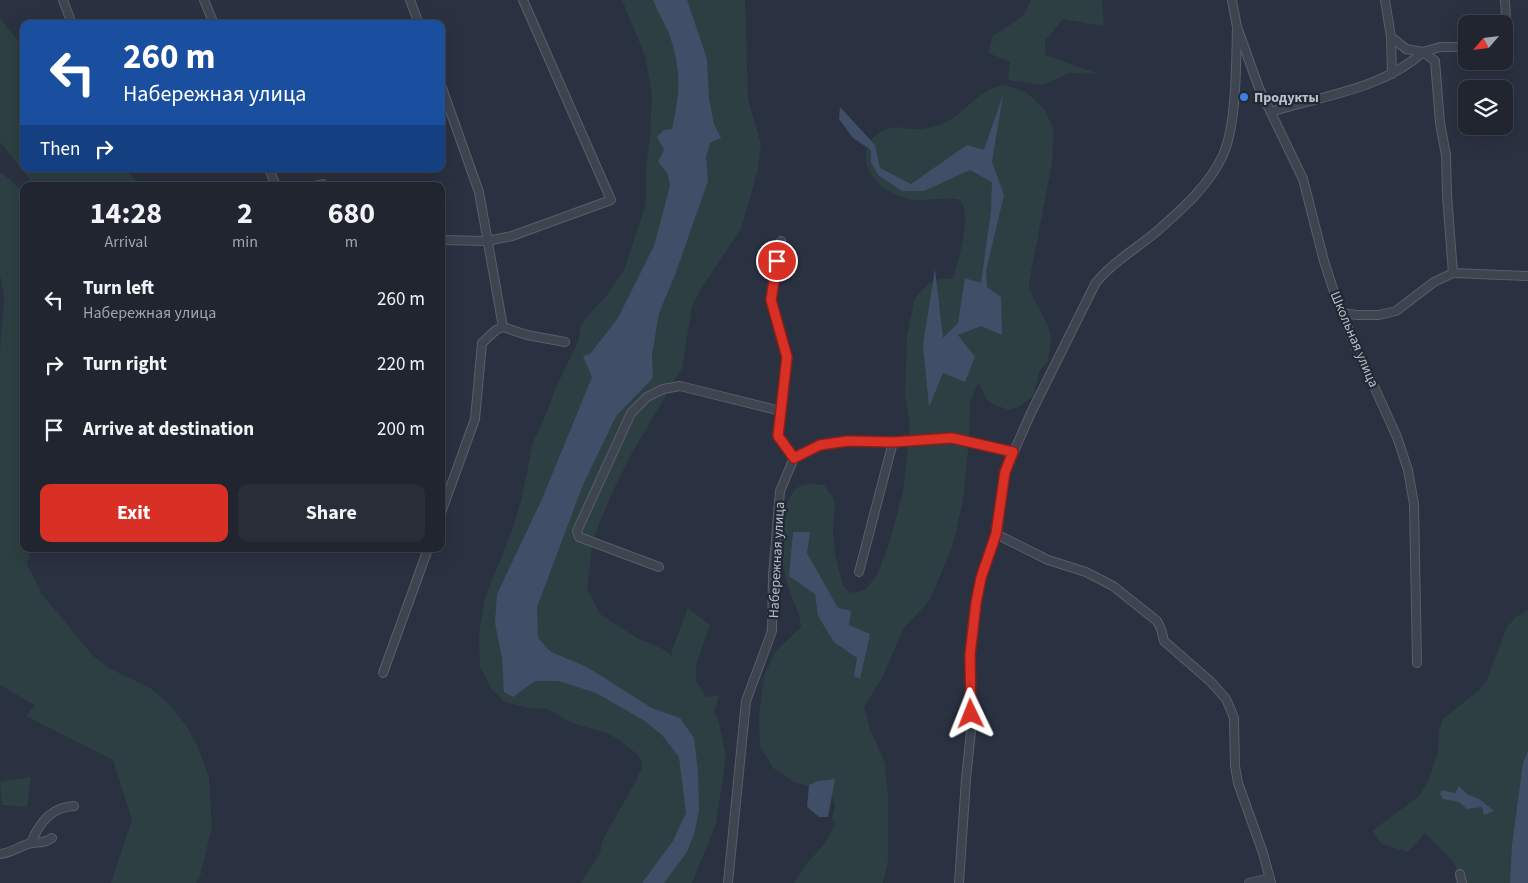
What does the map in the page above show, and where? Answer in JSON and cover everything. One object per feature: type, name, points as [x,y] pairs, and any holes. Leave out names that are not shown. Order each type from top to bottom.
[{"type":"street","points":[[64,0],[71,20]]},
{"type":"street","points":[[204,0],[212,20]]},
{"type":"street","points":[[410,0],[418,20]]},
{"type":"street","points":[[445,240],[487,241],[512,236],[611,200],[523,0]]},
{"type":"street","name":"Школьная улица","points":[[1232,0],[1237,27],[1259,88],[1302,179],[1324,261],[1342,313],[1397,437],[1408,470],[1414,504],[1417,663]]},
{"type":"street","points":[[1385,0],[1391,37],[1392,74]]},
{"type":"street","points":[[1505,0],[1506,15]]},
{"type":"street","name":"Школьная улица","points":[[958,883],[971,731],[970,655],[972,630],[981,578],[996,534],[1005,472],[1095,284],[1104,272],[1142,244],[1182,209],[1199,190],[1223,156],[1228,140],[1232,112],[1236,70],[1237,27]]},
{"type":"street","points":[[1391,37],[1406,50],[1423,52],[1440,47],[1458,47]]},
{"type":"street","points":[[1271,112],[1355,88],[1392,74],[1410,64],[1423,52]]},
{"type":"street","points":[[1423,52],[1435,61],[1440,123],[1446,155],[1447,195],[1454,273]]},
{"type":"street","points":[[445,96],[479,192],[504,327]]},
{"type":"street","points":[[781,241],[771,300],[787,357],[778,436],[794,458],[820,445],[848,441],[893,442],[952,438],[1013,452]]},
{"type":"street","points":[[1342,313],[1357,316],[1396,311],[1434,282],[1454,273],[1528,276]]},
{"type":"street","points":[[445,502],[475,419],[482,343],[496,330],[504,327],[527,335],[565,342]]},
{"type":"street","points":[[659,568],[578,537],[577,531],[631,413],[647,397],[663,389],[680,386],[781,411]]},
{"type":"street","points":[[859,572],[893,442]]},
{"type":"street","name":"Набережная улица","points":[[728,883],[746,701],[772,631],[780,491],[794,458]]},
{"type":"street","points":[[996,534],[1048,560],[1086,572],[1113,586],[1157,621],[1164,641],[1210,681],[1226,699],[1234,718],[1238,783],[1271,880],[1249,883]]},
{"type":"street","points":[[383,673],[427,552]]},
{"type":"street","points":[[31,843],[37,828],[46,818],[56,810],[74,806]]},
{"type":"street","points":[[0,854],[18,850],[31,843],[43,843],[52,838]]},
{"type":"street","points":[[1460,874],[1462,883]]},
{"type":"shaded area","points":[[622,0],[745,0],[748,99],[761,144],[758,169],[741,229],[704,284],[692,306],[682,368],[632,453],[613,491],[593,539],[587,589],[600,614],[637,638],[665,650],[672,656],[672,650],[688,608],[710,625],[696,665],[696,681],[706,697],[719,695],[714,712],[718,718],[726,756],[716,824],[692,883],[581,883],[600,853],[603,839],[635,783],[642,767],[641,761],[638,755],[618,739],[606,733],[572,723],[547,709],[529,708],[505,702],[492,690],[480,667],[479,633],[485,598],[513,528],[522,497],[533,442],[555,389],[578,342],[581,325],[605,298],[624,270],[646,204],[646,168],[652,95],[645,56]]},
{"type":"shaded area","points":[[1031,0],[1102,0],[1104,26],[1063,19],[1045,41],[1045,55],[1099,74],[1068,73],[1044,85],[1008,80],[1010,62],[988,53],[993,36],[1024,15]]},
{"type":"shaded area","points":[[0,19],[20,42],[20,167],[0,142]]},
{"type":"shaded area","points":[[1006,85],[1026,92],[1044,109],[1054,129],[1052,163],[1029,283],[1029,289],[1048,326],[1051,337],[1048,361],[1039,372],[1034,395],[1019,407],[1009,410],[992,404],[986,399],[978,384],[970,402],[969,440],[963,500],[953,545],[930,600],[903,629],[883,676],[864,707],[870,729],[885,763],[888,795],[888,860],[883,883],[794,883],[806,864],[823,846],[836,823],[832,819],[835,806],[829,788],[815,788],[794,782],[773,768],[760,746],[759,716],[764,676],[775,652],[801,627],[782,562],[780,540],[783,518],[789,499],[795,489],[809,484],[824,485],[834,499],[833,531],[835,555],[843,586],[851,593],[865,590],[877,575],[889,544],[903,492],[910,425],[905,396],[907,338],[914,301],[928,284],[954,277],[965,226],[964,207],[960,200],[947,198],[918,200],[894,194],[875,180],[870,173],[866,154],[869,144],[883,131],[895,127],[919,129],[939,125],[949,121],[986,92],[995,87]]},
{"type":"shaded area","points":[[0,172],[20,190],[20,552],[30,552],[27,564],[41,593],[93,656],[109,668],[150,688],[165,700],[186,725],[197,745],[209,777],[212,827],[200,877],[196,883],[111,883],[132,820],[113,760],[26,716],[35,705],[0,685],[0,353],[4,298],[0,274]]},
{"type":"shaded area","points":[[24,172],[128,172],[137,182],[32,182]]},
{"type":"shaded area","points":[[1528,610],[1528,883],[1460,883],[1452,860],[1425,833],[1408,852],[1381,844],[1372,831],[1419,796],[1429,779],[1438,751],[1439,730],[1443,719],[1486,682],[1507,627],[1516,617]]},
{"type":"shaded area","points":[[31,777],[27,807],[2,805],[0,782]]},
{"type":"water","points":[[653,0],[687,0],[707,59],[709,99],[714,124],[721,138],[710,143],[706,157],[708,181],[675,275],[659,313],[652,355],[653,378],[616,416],[583,485],[537,607],[538,638],[551,652],[587,667],[652,708],[680,718],[694,738],[698,772],[699,810],[695,831],[687,852],[664,883],[642,883],[673,841],[686,813],[679,757],[662,735],[645,721],[596,693],[559,681],[535,681],[513,697],[504,692],[502,658],[495,623],[497,594],[542,499],[592,377],[583,356],[590,354],[618,318],[654,246],[670,186],[668,174],[658,162],[664,150],[657,137],[664,130],[672,129],[678,96],[678,76],[670,37]]},
{"type":"water","points":[[1003,95],[992,162],[1004,195],[986,271],[987,287],[1001,297],[1002,335],[981,326],[958,335],[975,357],[965,382],[943,373],[929,407],[923,345],[935,269],[943,338],[958,323],[965,278],[981,283],[991,211],[992,182],[970,170],[924,191],[902,191],[878,175],[871,162],[871,150],[853,138],[839,119],[840,107],[875,145],[880,168],[911,184],[967,145],[984,150]]},
{"type":"water","points":[[793,532],[810,532],[807,553],[838,608],[851,611],[849,625],[870,634],[860,679],[854,676],[857,658],[834,642],[818,616],[815,594],[789,576]]},
{"type":"water","points":[[1528,751],[1528,883],[1510,883],[1512,845],[1523,763]]},
{"type":"water","points":[[835,779],[828,817],[819,817],[807,807],[809,785],[818,781]]},
{"type":"water","points":[[1459,786],[1467,794],[1479,799],[1494,811],[1484,815],[1482,807],[1467,809],[1459,802],[1443,799],[1440,794],[1442,790],[1455,793]]},
{"type":"place","name":"Продукты","points":[[1244,97]]},
{"type":"route","points":[[777,261],[771,300],[787,357],[778,436],[794,458],[820,445],[848,441],[893,442],[952,438],[1013,452],[1005,472],[998,527],[981,578],[976,603],[970,655],[971,714]]}]
